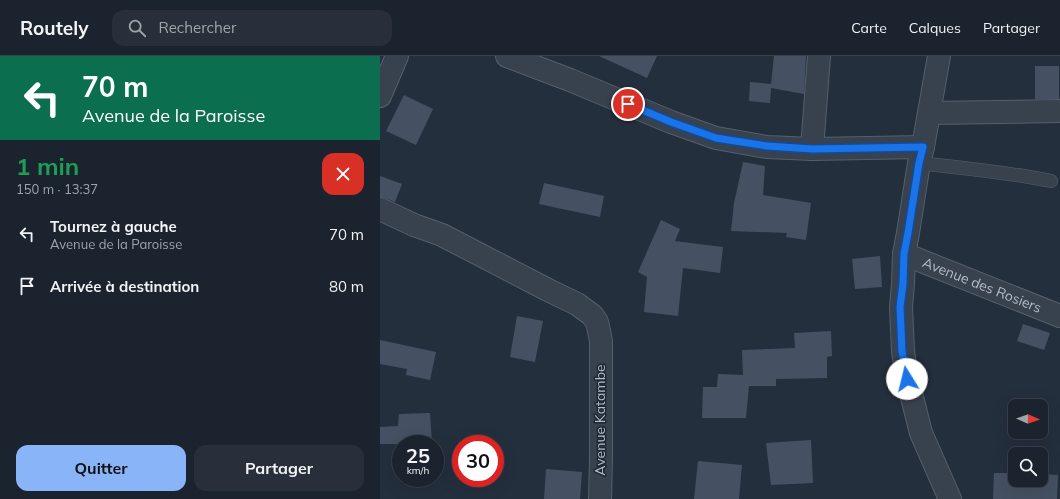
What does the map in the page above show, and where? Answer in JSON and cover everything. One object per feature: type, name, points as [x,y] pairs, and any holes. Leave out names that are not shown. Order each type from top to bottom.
[{"type":"street","points":[[380,96],[397,56]]},
{"type":"street","points":[[507,56],[570,80],[671,122],[716,138],[767,146],[921,155]]},
{"type":"street","points":[[812,149],[819,56]]},
{"type":"street","points":[[939,56],[904,254],[903,284],[900,307],[902,351],[907,379],[921,433],[950,499]]},
{"type":"street","points":[[929,113],[1060,112]]},
{"type":"street","name":"Avenue Katambe","points":[[380,209],[414,225],[442,235],[577,304],[592,315],[597,322],[601,341],[600,499]]},
{"type":"street","name":"Avenue des Rosiers","points":[[904,254],[1060,316]]},
{"type":"lane","points":[[921,155],[992,171],[1018,174],[1051,181]]},
{"type":"building","points":[[599,56],[657,56],[647,78]]},
{"type":"building","points":[[774,56],[806,56],[804,94],[771,88],[770,103],[749,101],[750,82],[771,84]]},
{"type":"building","points":[[1035,66],[1059,66],[1059,99],[1035,99]]},
{"type":"building","points":[[404,95],[433,109],[416,145],[386,131]]},
{"type":"building","points":[[743,162],[765,166],[763,195],[811,203],[806,240],[786,237],[787,233],[731,231],[734,203]]},
{"type":"building","points":[[380,176],[402,184],[395,202],[380,197]]},
{"type":"building","points":[[544,183],[604,196],[600,217],[539,204]]},
{"type":"building","points":[[661,220],[680,229],[675,241],[723,247],[720,273],[683,268],[678,316],[644,312],[647,277],[638,272]]},
{"type":"building","points":[[880,256],[882,287],[855,289],[852,259]]},
{"type":"building","points":[[517,316],[543,321],[535,362],[510,357]]},
{"type":"building","points":[[1023,324],[1050,333],[1044,350],[1017,341]]},
{"type":"building","points":[[831,331],[832,356],[827,357],[827,378],[776,379],[776,386],[749,386],[746,418],[702,418],[703,387],[717,387],[718,374],[743,375],[742,350],[795,348],[794,333]]},
{"type":"building","points":[[380,340],[436,352],[430,380],[406,375],[407,369],[380,364]]},
{"type":"building","points":[[430,413],[431,435],[392,435],[392,444],[380,444],[380,427],[398,426],[399,414]]},
{"type":"building","points":[[811,440],[813,483],[771,485],[766,443]]},
{"type":"building","points":[[698,461],[742,465],[739,499],[694,499]]},
{"type":"building","points":[[546,469],[582,472],[580,499],[544,499]]},
{"type":"building","points":[[994,473],[1008,473],[1008,487],[1048,487],[1048,474],[1058,475],[1057,499],[993,499]]},
{"type":"route","points":[[628,104],[671,122],[716,138],[767,146],[812,149],[923,147],[904,254],[903,284],[900,307],[902,351],[907,379]]}]
